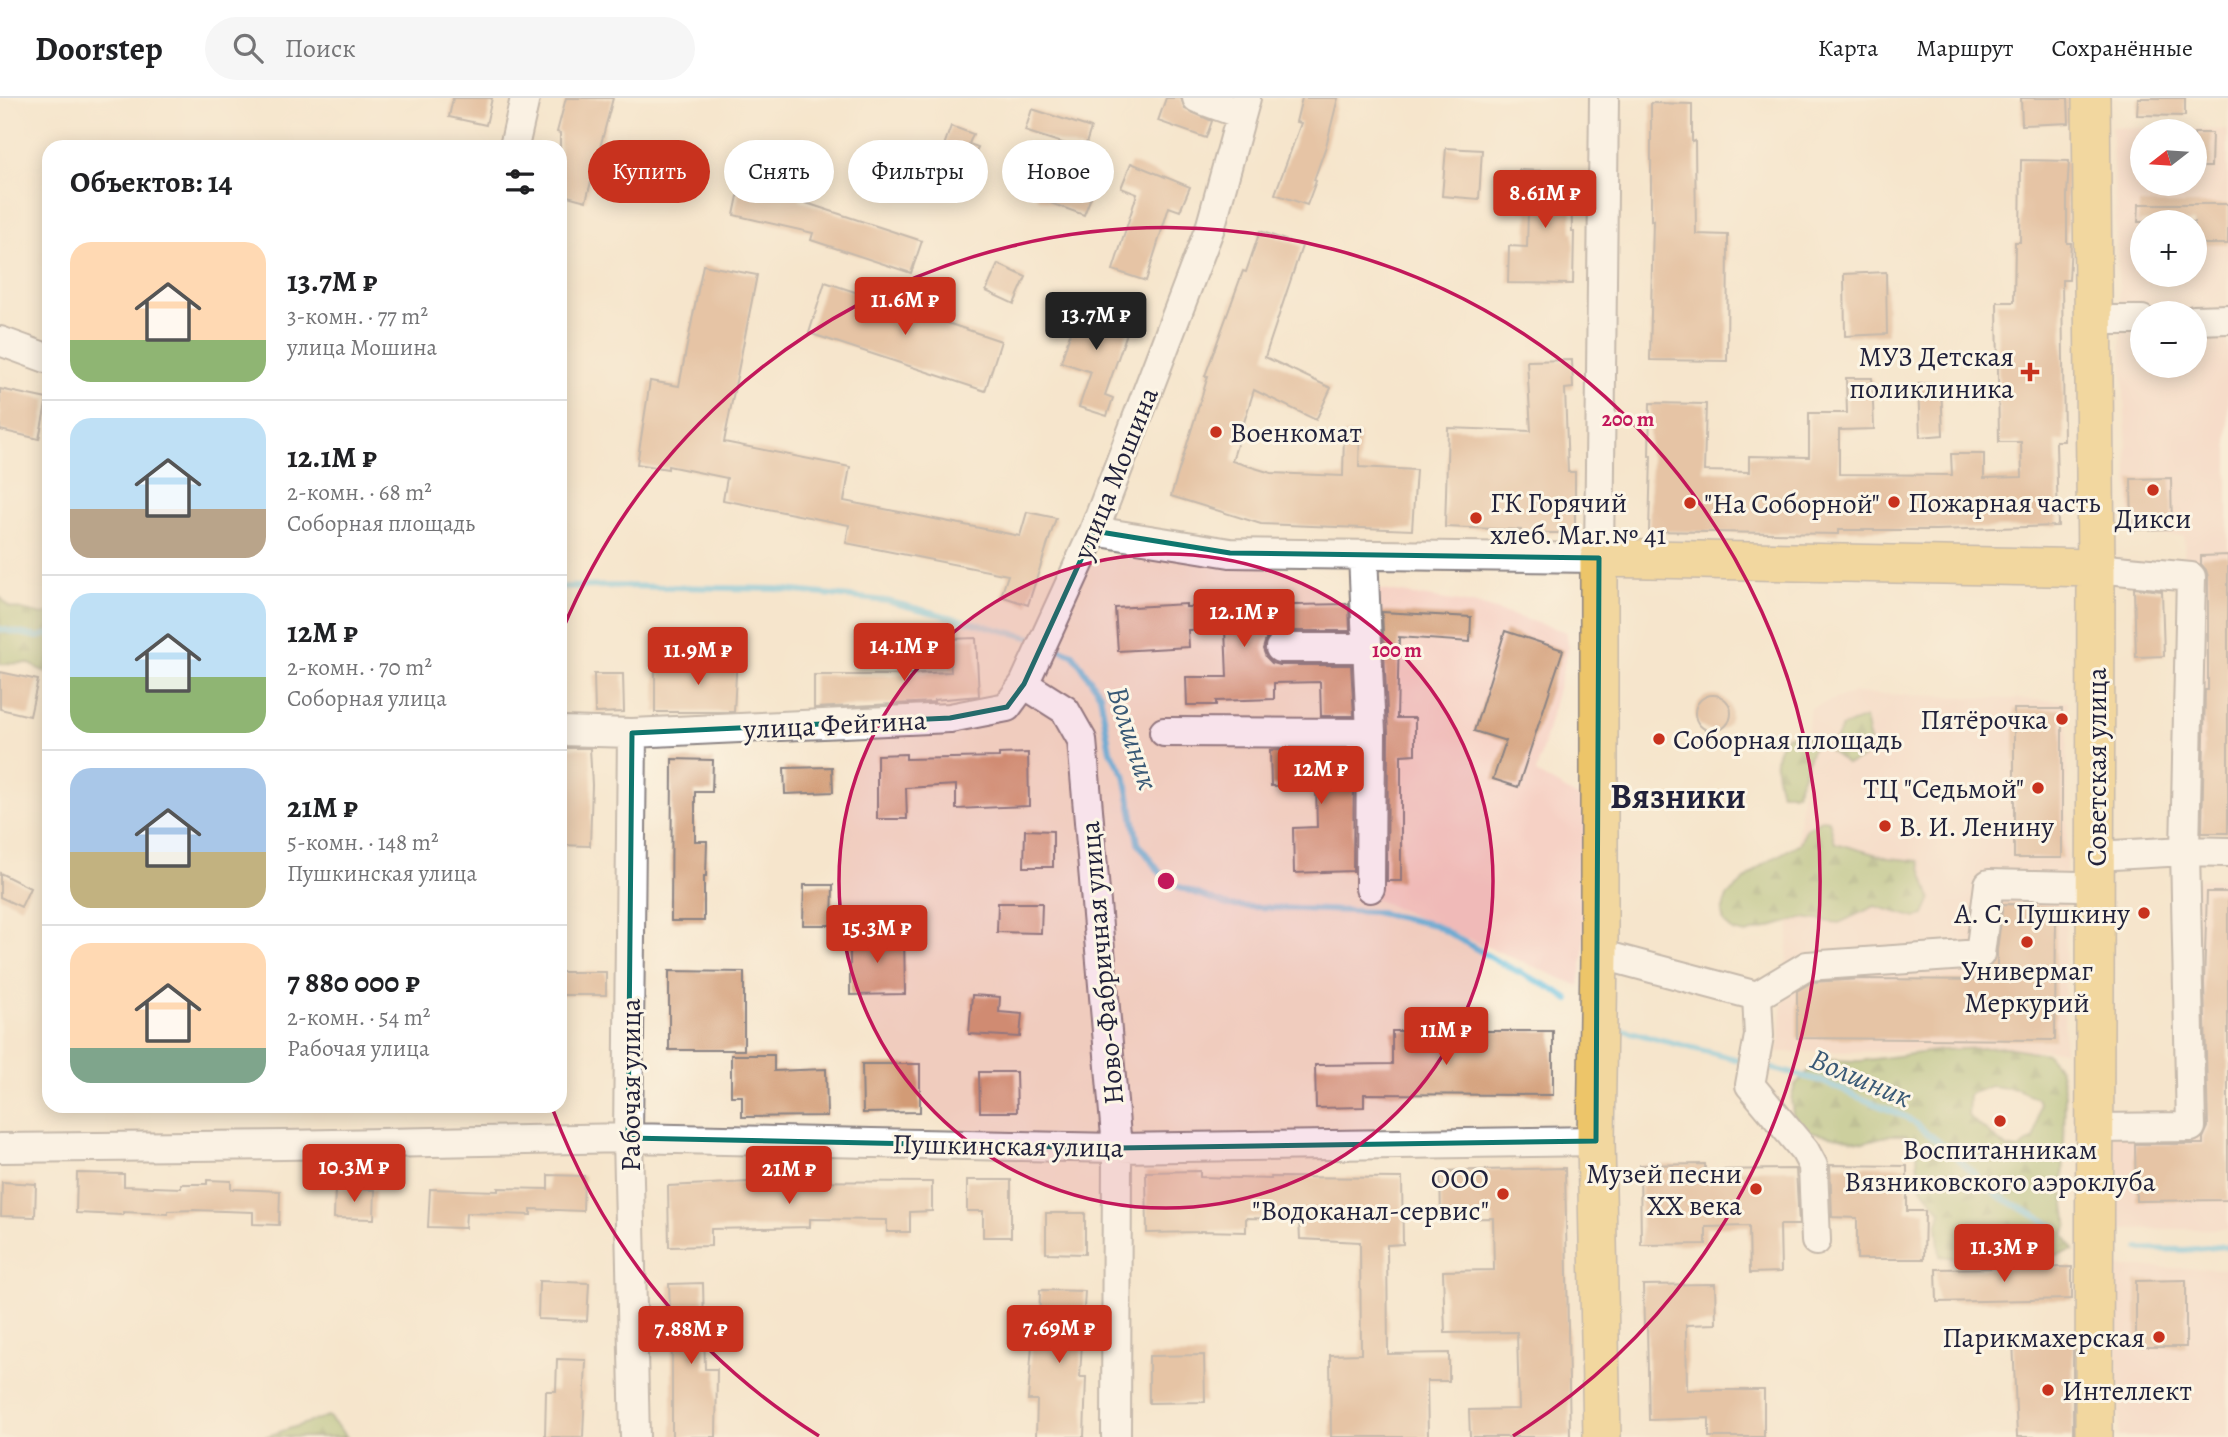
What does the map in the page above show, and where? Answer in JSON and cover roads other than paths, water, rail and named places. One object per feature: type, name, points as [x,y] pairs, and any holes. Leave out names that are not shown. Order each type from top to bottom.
[{"type":"main road","name":"Советская улица","points":[[2091,98],[2096,568],[2087,871],[2095,1128],[2094,1437]]},
{"type":"main road","points":[[1602,1437],[1596,1141],[1599,558],[2096,568]]},
{"type":"street","points":[[515,140],[525,98]]},
{"type":"street","points":[[1197,98],[1244,106]]},
{"type":"street","points":[[1094,531],[1230,553],[1599,558],[1604,98]]},
{"type":"street","name":"улица Мошина","points":[[1024,684],[1094,531],[1211,225],[1244,106]]},
{"type":"street","points":[[2207,320],[2228,319]]},
{"type":"street","points":[[2093,320],[2130,320]]},
{"type":"street","points":[[0,341],[42,356]]},
{"type":"street","points":[[1363,555],[1371,733],[1370,888]]},
{"type":"street","points":[[2095,1128],[2192,1127],[2185,851],[2191,577],[2096,568]]},
{"type":"street","points":[[1280,648],[1367,648]]},
{"type":"street","name":"улица Фейгина","points":[[567,727],[632,733],[950,718],[1007,707],[1024,684]]},
{"type":"street","name":"Ново-Фабричная улица","points":[[1024,684],[1065,710],[1082,740],[1117,1148],[1116,1437]]},
{"type":"street","points":[[1164,732],[1371,733]]},
{"type":"street","name":"Рабочая улица","points":[[632,733],[628,1138],[635,1437]]},
{"type":"street","points":[[1599,954],[1758,996],[1807,966],[1980,954],[1989,884],[2087,871],[2185,851],[2228,852]]},
{"type":"street","points":[[1758,996],[1759,1036],[1750,1085],[1805,1151],[1812,1166],[1816,1241]]},
{"type":"street","name":"Пушкинская улица","points":[[0,1148],[284,1146],[628,1138],[1117,1148],[1596,1141]]},
{"type":"waterway","name":"Волшник","points":[[567,587],[777,589],[887,601],[1036,639]]},
{"type":"waterway","name":"Волшник","points":[[0,629],[42,636]]},
{"type":"waterway","name":"Волшник","points":[[1050,645],[1073,654],[1100,694],[1110,751],[1125,775],[1138,843],[1167,882],[1229,906],[1374,912],[1435,925],[1569,1000]]},
{"type":"waterway","name":"Волшник","points":[[1619,1029],[1747,1062]]},
{"type":"waterway","name":"Волшник","points":[[1761,1066],[1818,1080],[1906,1117],[1947,1148],[1997,1195],[2056,1227]]},
{"type":"waterway","name":"Волшник","points":[[2139,1249],[2185,1250],[2228,1246]]},
{"type":"place","name":"МУЗ Детская поликлиника","points":[[2030,372]]},
{"type":"place","name":"Военкомат","points":[[1216,432]]},
{"type":"place","name":"Дикси","points":[[2153,490]]},
{"type":"place","name":"Пожарная часть","points":[[1894,502]]},
{"type":"place","name":"\"На Соборной\"","points":[[1690,503]]},
{"type":"place","name":"ГК Горячий хлеб. Маг.№ 41","points":[[1476,518]]},
{"type":"place","name":"Пятёрочка","points":[[2062,719]]},
{"type":"place","name":"Соборная площадь","points":[[1659,739]]},
{"type":"place","name":"ТЦ \"Седьмой\"","points":[[2038,788]]},
{"type":"place","name":"В. И. Ленину","points":[[1885,826]]},
{"type":"place","name":"А. С. Пушкину","points":[[2144,913]]},
{"type":"place","name":"Универмаг Меркурий","points":[[2027,942]]},
{"type":"place","name":"Воспитанникам Вязниковского аэроклуба","points":[[2000,1121]]},
{"type":"place","name":"Музей песни XX века","points":[[1756,1189]]},
{"type":"place","name":"ООО \"Водоканал-сервис\"","points":[[1503,1194]]},
{"type":"place","name":"Парикмахерская","points":[[2159,1337]]},
{"type":"place","name":"Интеллект","points":[[2048,1390]]},
{"type":"district","name":"Вязники","points":[[1678,796]]}]
